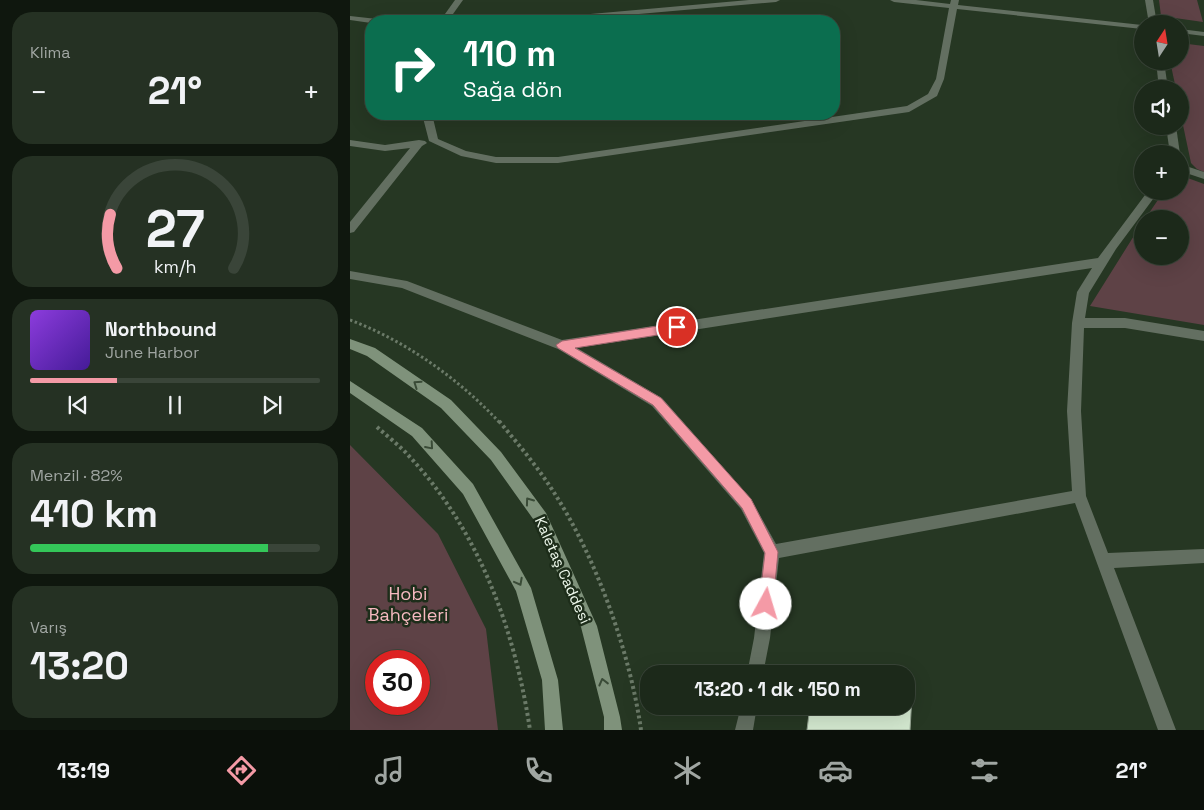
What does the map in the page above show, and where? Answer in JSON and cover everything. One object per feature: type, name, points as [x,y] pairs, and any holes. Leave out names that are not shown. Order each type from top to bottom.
[{"type":"main road","name":"Kaletaş Caddesi","points":[[350,344],[371,352],[446,404],[496,456],[541,518],[589,626],[612,717],[613,730]]},
{"type":"main road","points":[[350,386],[418,432],[468,489],[523,588],[550,680],[554,730]]},
{"type":"street","points":[[448,15],[459,0]]},
{"type":"street","points":[[603,15],[776,0]]},
{"type":"street","points":[[894,0],[954,4],[1134,26]]},
{"type":"street","points":[[1149,0],[1152,15]]},
{"type":"street","points":[[840,119],[909,109],[932,96],[940,79],[954,4]]},
{"type":"street","points":[[350,18],[365,20]]},
{"type":"street","points":[[1189,32],[1204,34]]},
{"type":"street","points":[[429,120],[434,141]]},
{"type":"street","points":[[350,143],[385,148],[434,141],[464,154],[496,160],[558,160],[833,120]]},
{"type":"street","points":[[350,229],[419,143]]},
{"type":"street","points":[[1189,170],[1204,176]]},
{"type":"street","points":[[1147,200],[1102,262],[1083,292],[1078,323],[1074,411],[1079,496],[1167,730]]},
{"type":"street","points":[[562,345],[1102,262]]},
{"type":"street","points":[[350,275],[403,284],[562,345],[657,402],[746,504],[772,552],[762,638],[757,665]]},
{"type":"street","points":[[1078,323],[1125,323],[1204,336]]},
{"type":"street","points":[[772,552],[1079,496]]},
{"type":"street","points":[[1104,560],[1204,556]]},
{"type":"street","points":[[744,730],[746,715]]},
{"type":"path","points":[[373,424],[423,470],[459,522],[495,592],[511,637],[528,706],[530,730]]},
{"type":"green space","points":[[1159,0],[1197,0],[1203,22],[1189,20],[1189,15],[1161,15]]},
{"type":"green space","points":[[1189,44],[1204,46],[1204,172],[1197,169],[1191,163],[1189,145],[1187,145],[1185,135],[1189,135],[1189,80],[1174,80],[1172,70],[1189,70]]},
{"type":"green space","points":[[1189,178],[1204,184],[1204,325],[1090,306],[1134,236],[1134,265],[1189,265],[1189,210],[1151,210],[1158,200],[1189,200]]},
{"type":"green space","name":"Hobi Bahçeleri","points":[[350,445],[438,534],[486,629],[498,730],[350,730]]},
{"type":"building","points":[[809,715],[911,715],[910,730],[807,730]]},
{"type":"route","points":[[677,327],[562,345],[657,402],[746,504],[772,552],[766,604]]}]
